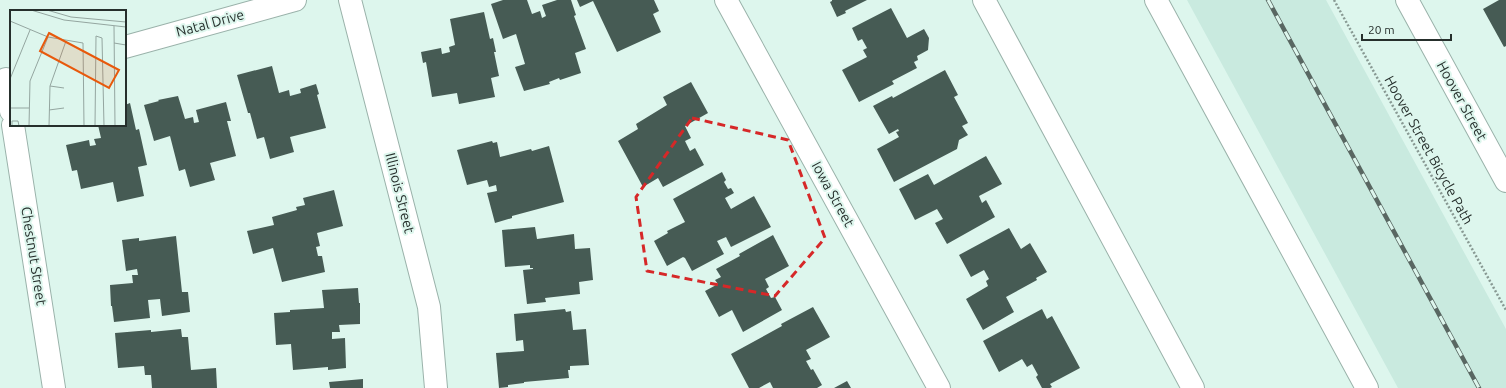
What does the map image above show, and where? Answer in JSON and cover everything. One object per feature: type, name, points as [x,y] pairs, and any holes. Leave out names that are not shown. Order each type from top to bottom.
[{"type":"street","name":"Natal Drive","points":[[126,47],[295,0]]},
{"type":"street","name":"Illinois Street","points":[[350,0],[429,306],[436,388]]},
{"type":"street","name":"Iowa Street","points":[[726,0],[939,388]]},
{"type":"street","points":[[984,0],[1193,388]]},
{"type":"street","points":[[1156,0],[1367,388]]},
{"type":"street","name":"Hoover Street","points":[[1407,0],[1506,181]]},
{"type":"street","points":[[6,79],[10,105]]},
{"type":"street","name":"Chestnut Street","points":[[13,126],[54,388]]},
{"type":"path","name":"Hoover Street Bicycle Path","points":[[1334,0],[1506,310]]},
{"type":"highlighted area","points":[[692,118],[788,140],[825,238],[775,296],[647,271],[636,197]]},
{"type":"shaded area","points":[[1187,0],[1326,0],[1506,329],[1506,388],[1398,388]]},
{"type":"building","points":[[503,0],[527,0],[532,14],[540,11],[542,18],[546,16],[542,5],[557,0],[571,0],[576,15],[574,16],[586,49],[575,53],[581,73],[560,80],[559,78],[549,82],[550,84],[524,91],[515,67],[525,64],[516,34],[503,39],[491,4]]},
{"type":"building","points":[[577,0],[654,0],[659,11],[653,14],[661,32],[617,52],[593,1],[580,7]]},
{"type":"building","points":[[832,0],[867,0],[845,11],[846,13],[837,17],[830,2]]},
{"type":"building","points":[[1499,0],[1506,0],[1506,46],[1504,47],[1483,9]]},
{"type":"building","points":[[891,8],[907,38],[924,29],[929,38],[928,50],[917,56],[918,60],[914,62],[917,68],[892,81],[894,84],[859,102],[842,70],[867,57],[863,50],[867,48],[862,39],[858,41],[852,28]]},
{"type":"building","points":[[484,12],[490,39],[493,38],[496,52],[494,52],[499,76],[491,78],[495,97],[459,104],[457,93],[432,97],[426,62],[423,63],[421,52],[441,48],[442,54],[450,52],[449,47],[455,45],[450,19]]},
{"type":"building","points":[[272,66],[279,93],[289,90],[290,96],[301,93],[300,89],[316,84],[319,94],[317,95],[326,128],[290,137],[294,152],[270,159],[264,137],[257,139],[237,75]]},
{"type":"building","points":[[945,70],[958,95],[954,97],[968,123],[962,126],[968,135],[959,140],[957,149],[894,182],[877,149],[899,137],[896,132],[899,131],[898,129],[889,134],[873,106],[892,96],[893,98]]},
{"type":"building","points":[[691,82],[708,113],[685,126],[691,138],[685,141],[690,151],[695,148],[704,165],[663,187],[658,178],[643,187],[618,141],[638,129],[636,124],[667,105],[663,97]]},
{"type":"building","points":[[178,96],[185,119],[193,117],[194,123],[199,122],[196,110],[226,102],[231,121],[227,121],[236,156],[210,163],[215,180],[190,187],[185,169],[179,171],[170,136],[154,141],[144,105],[159,101],[158,100]]},
{"type":"building","points":[[130,103],[136,130],[139,129],[147,165],[138,167],[144,196],[117,202],[113,182],[81,189],[77,170],[72,171],[66,145],[89,140],[90,146],[96,145],[94,139],[101,138],[98,126],[126,126],[126,105]]},
{"type":"building","points":[[492,141],[493,143],[497,142],[500,157],[549,146],[564,202],[512,216],[512,218],[495,223],[487,193],[497,191],[496,185],[489,187],[487,180],[467,185],[457,150]]},
{"type":"building","points":[[986,156],[1002,184],[979,196],[982,203],[986,200],[995,217],[947,244],[935,223],[943,219],[937,209],[915,220],[899,189],[928,174],[934,185]]},
{"type":"building","points":[[722,172],[726,180],[724,182],[728,189],[731,188],[734,193],[725,198],[731,209],[754,196],[771,227],[731,247],[726,237],[717,241],[724,254],[692,271],[683,257],[667,266],[654,241],[668,233],[667,231],[685,222],[673,199]]},
{"type":"building","points":[[334,190],[343,226],[317,233],[320,246],[316,247],[318,256],[322,256],[325,272],[282,282],[273,248],[253,254],[247,231],[274,225],[272,217],[297,210],[296,207],[305,205],[303,198]]},
{"type":"building","points":[[535,227],[537,239],[574,234],[575,249],[590,248],[593,280],[579,282],[580,294],[545,298],[546,302],[527,304],[523,270],[533,268],[530,268],[530,265],[505,267],[502,230]]},
{"type":"building","points":[[1009,228],[1021,249],[1030,243],[1047,272],[1036,278],[1037,280],[1006,297],[1014,312],[983,330],[966,299],[988,286],[986,281],[989,279],[984,270],[971,277],[959,255]]},
{"type":"building","points":[[773,235],[789,266],[765,279],[769,287],[766,289],[771,298],[775,297],[782,310],[743,332],[732,310],[719,317],[705,291],[718,284],[715,280],[721,277],[716,269]]},
{"type":"building","points":[[176,236],[182,292],[188,292],[190,312],[162,316],[160,299],[148,300],[150,318],[114,322],[111,306],[110,285],[133,283],[132,275],[138,275],[137,269],[126,271],[122,240],[139,238],[139,241]]},
{"type":"building","points":[[358,288],[360,324],[339,325],[340,332],[332,332],[332,339],[345,338],[346,368],[328,370],[328,367],[293,370],[291,344],[276,345],[274,313],[290,312],[290,310],[324,308],[322,290]]},
{"type":"building","points":[[813,307],[830,337],[806,350],[811,359],[806,361],[811,370],[813,369],[822,385],[817,388],[773,388],[770,382],[759,388],[749,388],[731,354]]},
{"type":"building","points":[[565,309],[566,312],[571,311],[573,330],[586,329],[589,365],[570,366],[570,370],[568,370],[569,378],[524,382],[499,388],[496,353],[524,351],[523,340],[516,341],[514,314]]},
{"type":"building","points":[[1042,309],[1047,319],[1052,316],[1080,368],[1050,384],[1052,387],[1050,388],[1042,388],[1036,377],[1038,375],[1032,364],[1027,367],[1022,359],[999,372],[983,341]]},
{"type":"building","points":[[181,329],[182,337],[188,337],[191,370],[216,368],[217,388],[152,388],[151,375],[145,375],[144,366],[118,368],[115,333]]},
{"type":"building","points":[[363,379],[363,388],[330,388],[329,382]]},
{"type":"building","points":[[847,381],[851,388],[834,388]]},
{"type":"railway","points":[[1268,0],[1479,388]]}]
